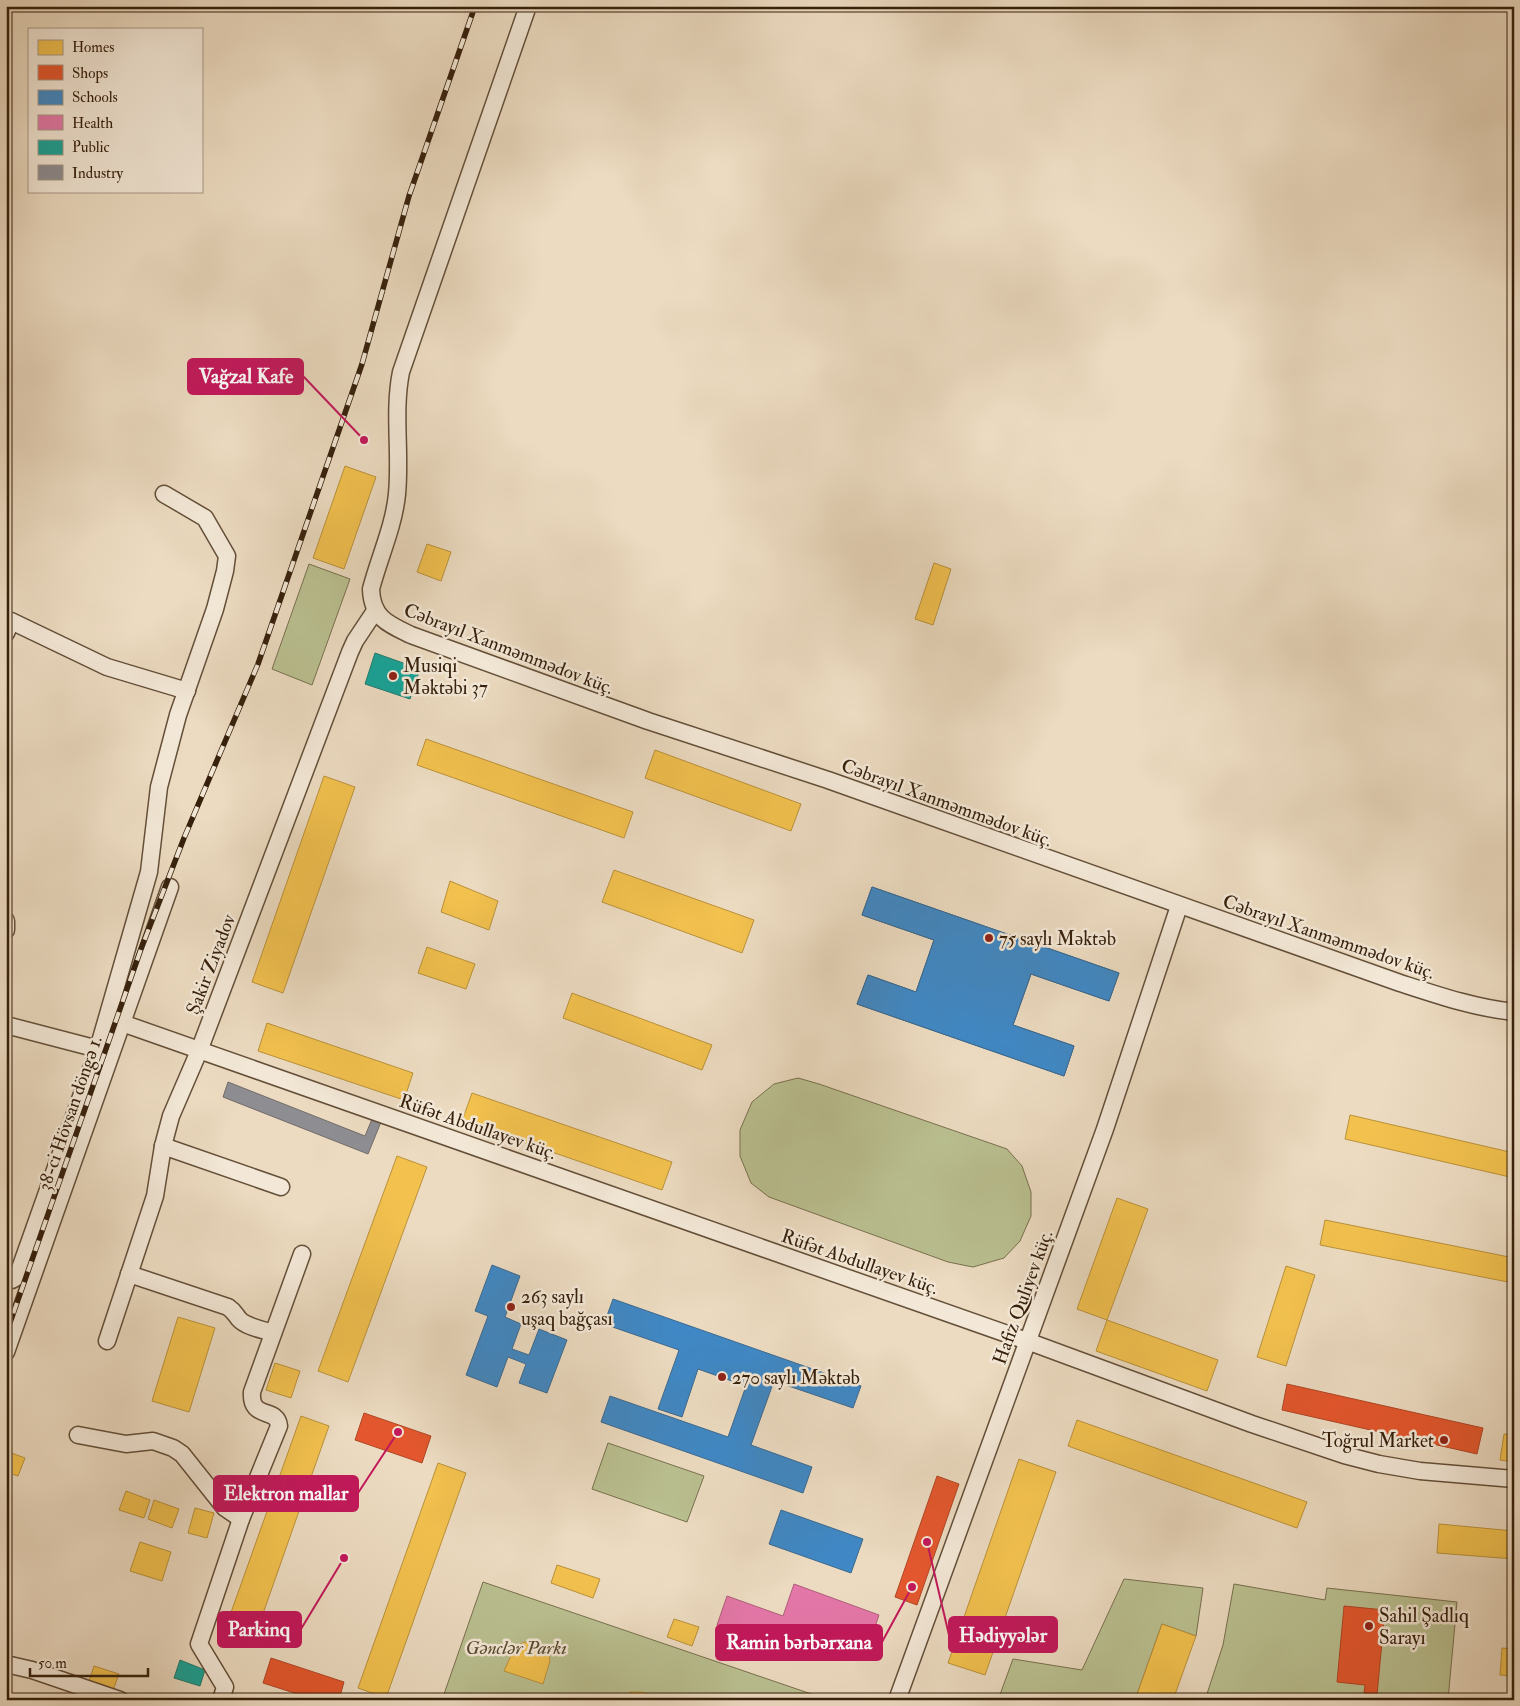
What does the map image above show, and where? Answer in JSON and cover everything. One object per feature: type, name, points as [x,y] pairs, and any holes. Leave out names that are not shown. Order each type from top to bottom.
[{"type":"street","points":[[375,611],[371,589],[397,496],[399,467],[397,390],[401,372],[528,6]]},
{"type":"street","points":[[6,1279],[12,1280],[17,1277],[98,1049],[149,872],[159,787],[178,715],[216,610],[227,556],[205,518],[164,494]]},
{"type":"street","name":"Cəbrayıl Xanməmmədov küç.","points":[[375,611],[393,626],[412,635],[648,721],[828,780],[1400,983],[1450,999],[1500,1011],[1514,1012]]},
{"type":"street","name":"Şakir Ziyadov","points":[[107,1341],[155,1196],[162,1146],[171,1116],[199,1051],[350,652],[375,611]]},
{"type":"street","points":[[6,633],[11,621],[107,667],[187,690]]},
{"type":"street","name":"38-ci Hövsan döngə 1.","points":[[6,1352],[170,888]]},
{"type":"street","name":"Hafiz Quliyev küç.","points":[[897,1700],[1104,1129],[1179,906]]},
{"type":"street","points":[[6,921],[6,930]]},
{"type":"street","name":"Rüfət Abdullayev küç.","points":[[122,1023],[1027,1341],[1252,1424],[1344,1455],[1379,1464],[1420,1471],[1514,1479]]},
{"type":"street","points":[[6,1025],[98,1049]]},
{"type":"street","points":[[162,1146],[281,1187]]},
{"type":"street","points":[[221,1700],[225,1687],[199,1644],[241,1518],[279,1426],[274,1416],[255,1408],[251,1402],[252,1392],[302,1254]]},
{"type":"street","points":[[129,1274],[228,1307],[236,1312],[239,1320],[274,1334]]},
{"type":"street","points":[[78,1435],[126,1444],[153,1441],[173,1448],[182,1454],[225,1508],[241,1518]]},
{"type":"street","points":[[6,1664],[32,1670],[120,1700]]},
{"type":"green space","points":[[309,564],[350,579],[312,685],[272,669]]},
{"type":"green space","points":[[798,1078],[1007,1149],[1022,1166],[1031,1192],[1031,1216],[1020,1241],[1004,1258],[973,1267],[948,1262],[769,1197],[751,1183],[740,1156],[740,1130],[752,1102],[774,1084]]},
{"type":"green space","points":[[608,1443],[704,1476],[687,1522],[592,1489]]},
{"type":"green space","points":[[1124,1579],[1203,1588],[1196,1636],[1162,1624],[1135,1700],[998,1700],[1013,1659],[1082,1670]]},
{"type":"green space","name":"Gənclər Parkı","points":[[483,1582],[829,1700],[442,1700]]},
{"type":"green space","points":[[1234,1584],[1325,1600],[1327,1588],[1457,1602],[1448,1700],[1376,1700],[1316,1695],[1315,1700],[1205,1700],[1223,1645]]},
{"type":"building: Homes","points":[[345,466],[376,477],[344,569],[313,558]]},
{"type":"building: Homes","points":[[427,544],[451,552],[441,581],[417,572]]},
{"type":"building: Homes","points":[[934,563],[951,569],[933,625],[915,619]]},
{"type":"building: Homes","points":[[426,739],[633,812],[624,838],[417,765]]},
{"type":"building: Homes","points":[[655,750],[801,804],[791,831],[645,778]]},
{"type":"building: Homes","points":[[324,776],[355,787],[283,993],[252,982]]},
{"type":"building: Homes","points":[[614,870],[754,920],[742,953],[602,902]]},
{"type":"building: Homes","points":[[450,881],[498,901],[489,930],[441,912]]},
{"type":"building: Homes","points":[[427,947],[475,964],[466,989],[418,973]]},
{"type":"building: Homes","points":[[572,993],[712,1045],[702,1070],[563,1018]]},
{"type":"building: Homes","points":[[267,1023],[413,1073],[404,1100],[258,1051]]},
{"type":"building: Homes","points":[[472,1093],[672,1162],[662,1190],[462,1121]]},
{"type":"building: Homes","points":[[1350,1115],[1514,1153],[1514,1178],[1345,1139]]},
{"type":"building: Homes","points":[[397,1156],[427,1167],[348,1382],[318,1371]]},
{"type":"building: Homes","points":[[1117,1198],[1148,1209],[1107,1320],[1077,1309]]},
{"type":"building: Homes","points":[[1325,1220],[1514,1258],[1513,1283],[1320,1245]]},
{"type":"building: Homes","points":[[1286,1266],[1315,1275],[1286,1366],[1257,1357]]},
{"type":"building: Homes","points":[[178,1317],[215,1328],[189,1412],[152,1401]]},
{"type":"building: Homes","points":[[1107,1320],[1218,1360],[1207,1391],[1096,1351]]},
{"type":"building: Homes","points":[[275,1363],[300,1371],[291,1398],[266,1390]]},
{"type":"building: Homes","points":[[301,1416],[329,1426],[253,1642],[224,1632]]},
{"type":"building: Homes","points":[[1077,1420],[1307,1502],[1297,1528],[1068,1446]]},
{"type":"building: Homes","points":[[1504,1434],[1514,1435],[1514,1462],[1500,1460]]},
{"type":"building: Homes","points":[[6,1451],[25,1458],[18,1476],[6,1472]]},
{"type":"building: Homes","points":[[1019,1459],[1056,1472],[985,1675],[948,1663]]},
{"type":"building: Homes","points":[[438,1463],[466,1473],[386,1698],[358,1688]]},
{"type":"building: Homes","points":[[126,1491],[150,1500],[144,1518],[119,1510]]},
{"type":"building: Homes","points":[[154,1500],[179,1509],[172,1528],[148,1519]]},
{"type":"building: Homes","points":[[195,1508],[214,1513],[207,1538],[188,1533]]},
{"type":"building: Homes","points":[[1439,1524],[1514,1531],[1514,1559],[1437,1553]]},
{"type":"building: Homes","points":[[140,1542],[171,1552],[162,1581],[130,1571]]},
{"type":"building: Homes","points":[[557,1565],[600,1579],[593,1598],[551,1583]]},
{"type":"building: Homes","points":[[674,1619],[699,1627],[692,1646],[667,1637]]},
{"type":"building: Homes","points":[[1162,1624],[1196,1636],[1173,1700],[1135,1700]]},
{"type":"building: Homes","points":[[525,1642],[538,1645],[545,1649],[549,1655],[550,1661],[543,1684],[504,1671],[514,1649]]},
{"type":"building: Homes","points":[[1502,1648],[1514,1649],[1514,1676],[1500,1675]]},
{"type":"building: Homes","points":[[94,1666],[119,1674],[112,1693],[88,1684]]},
{"type":"building: Homes","points":[[630,1692],[641,1692],[659,1700],[624,1700]]},
{"type":"building: Shops","points":[[1287,1384],[1483,1428],[1477,1454],[1282,1410]]},
{"type":"building: Shops","points":[[364,1413],[431,1436],[422,1463],[355,1440]]},
{"type":"building: Shops","points":[[937,1476],[959,1484],[917,1605],[895,1597]]},
{"type":"building: Shops","points":[[1344,1606],[1385,1610],[1377,1695],[1364,1693],[1365,1685],[1337,1682]]},
{"type":"building: Shops","points":[[271,1658],[344,1682],[339,1700],[316,1700],[263,1683]]},
{"type":"building: Schools","points":[[872,887],[1119,973],[1109,1001],[1031,974],[1013,1025],[1074,1046],[1064,1076],[857,1004],[868,975],[916,992],[934,940],[862,915]],"holes":[[[957,946],[1008,964],[990,1017],[938,999]]]},
{"type":"building: Schools","points":[[872,887],[1119,973],[1109,1001],[1031,974],[1013,1025],[1074,1046],[1064,1076],[857,1004],[868,975],[916,992],[934,940],[862,915]]},
{"type":"building: Schools","points":[[492,1265],[520,1276],[505,1317],[521,1324],[512,1349],[529,1355],[539,1329],[567,1340],[547,1393],[519,1383],[526,1364],[508,1357],[497,1387],[466,1375],[488,1316],[475,1311]]},
{"type":"building: Schools","points":[[613,1299],[861,1386],[853,1408],[774,1381],[751,1445],[812,1467],[803,1493],[601,1422],[610,1396],[728,1437],[746,1386],[698,1369],[682,1417],[658,1409],[679,1350],[604,1324]]},
{"type":"building: Schools","points":[[781,1510],[863,1539],[851,1573],[769,1544]]},
{"type":"building: Health","points":[[794,1584],[879,1615],[869,1645],[815,1625],[804,1656],[717,1625],[727,1596],[783,1616]]},
{"type":"building: Public","points":[[375,653],[420,669],[410,699],[365,684]]},
{"type":"building: Public","points":[[180,1660],[205,1670],[200,1686],[174,1678]]},
{"type":"building: Industry","points":[[228,1082],[365,1136],[372,1119],[381,1122],[368,1154],[223,1097]]},
{"type":"railway","points":[[6,1334],[141,949],[184,838],[258,664],[362,364],[409,196],[475,6]]},
{"type":"place","name":"Vağzal Kafe","points":[[364,440]]},
{"type":"place","name":"Musiqi Məktəbi 37","points":[[393,676]]},
{"type":"place","name":"75 saylı Məktəb","points":[[989,938]]},
{"type":"place","name":"263 saylı uşaq bağçası","points":[[511,1307]]},
{"type":"place","name":"270 saylı Məktəb","points":[[722,1377]]},
{"type":"place","name":"Elektron mallar","points":[[398,1432]]},
{"type":"place","name":"Toğrul Market","points":[[1444,1440]]},
{"type":"place","name":"Hədiyyələr","points":[[927,1542]]},
{"type":"place","name":"Parkinq","points":[[344,1558]]},
{"type":"place","name":"Ramin bərbərxana","points":[[912,1587]]},
{"type":"place","name":"Sahil Şadlıq Sarayı","points":[[1369,1626]]}]
